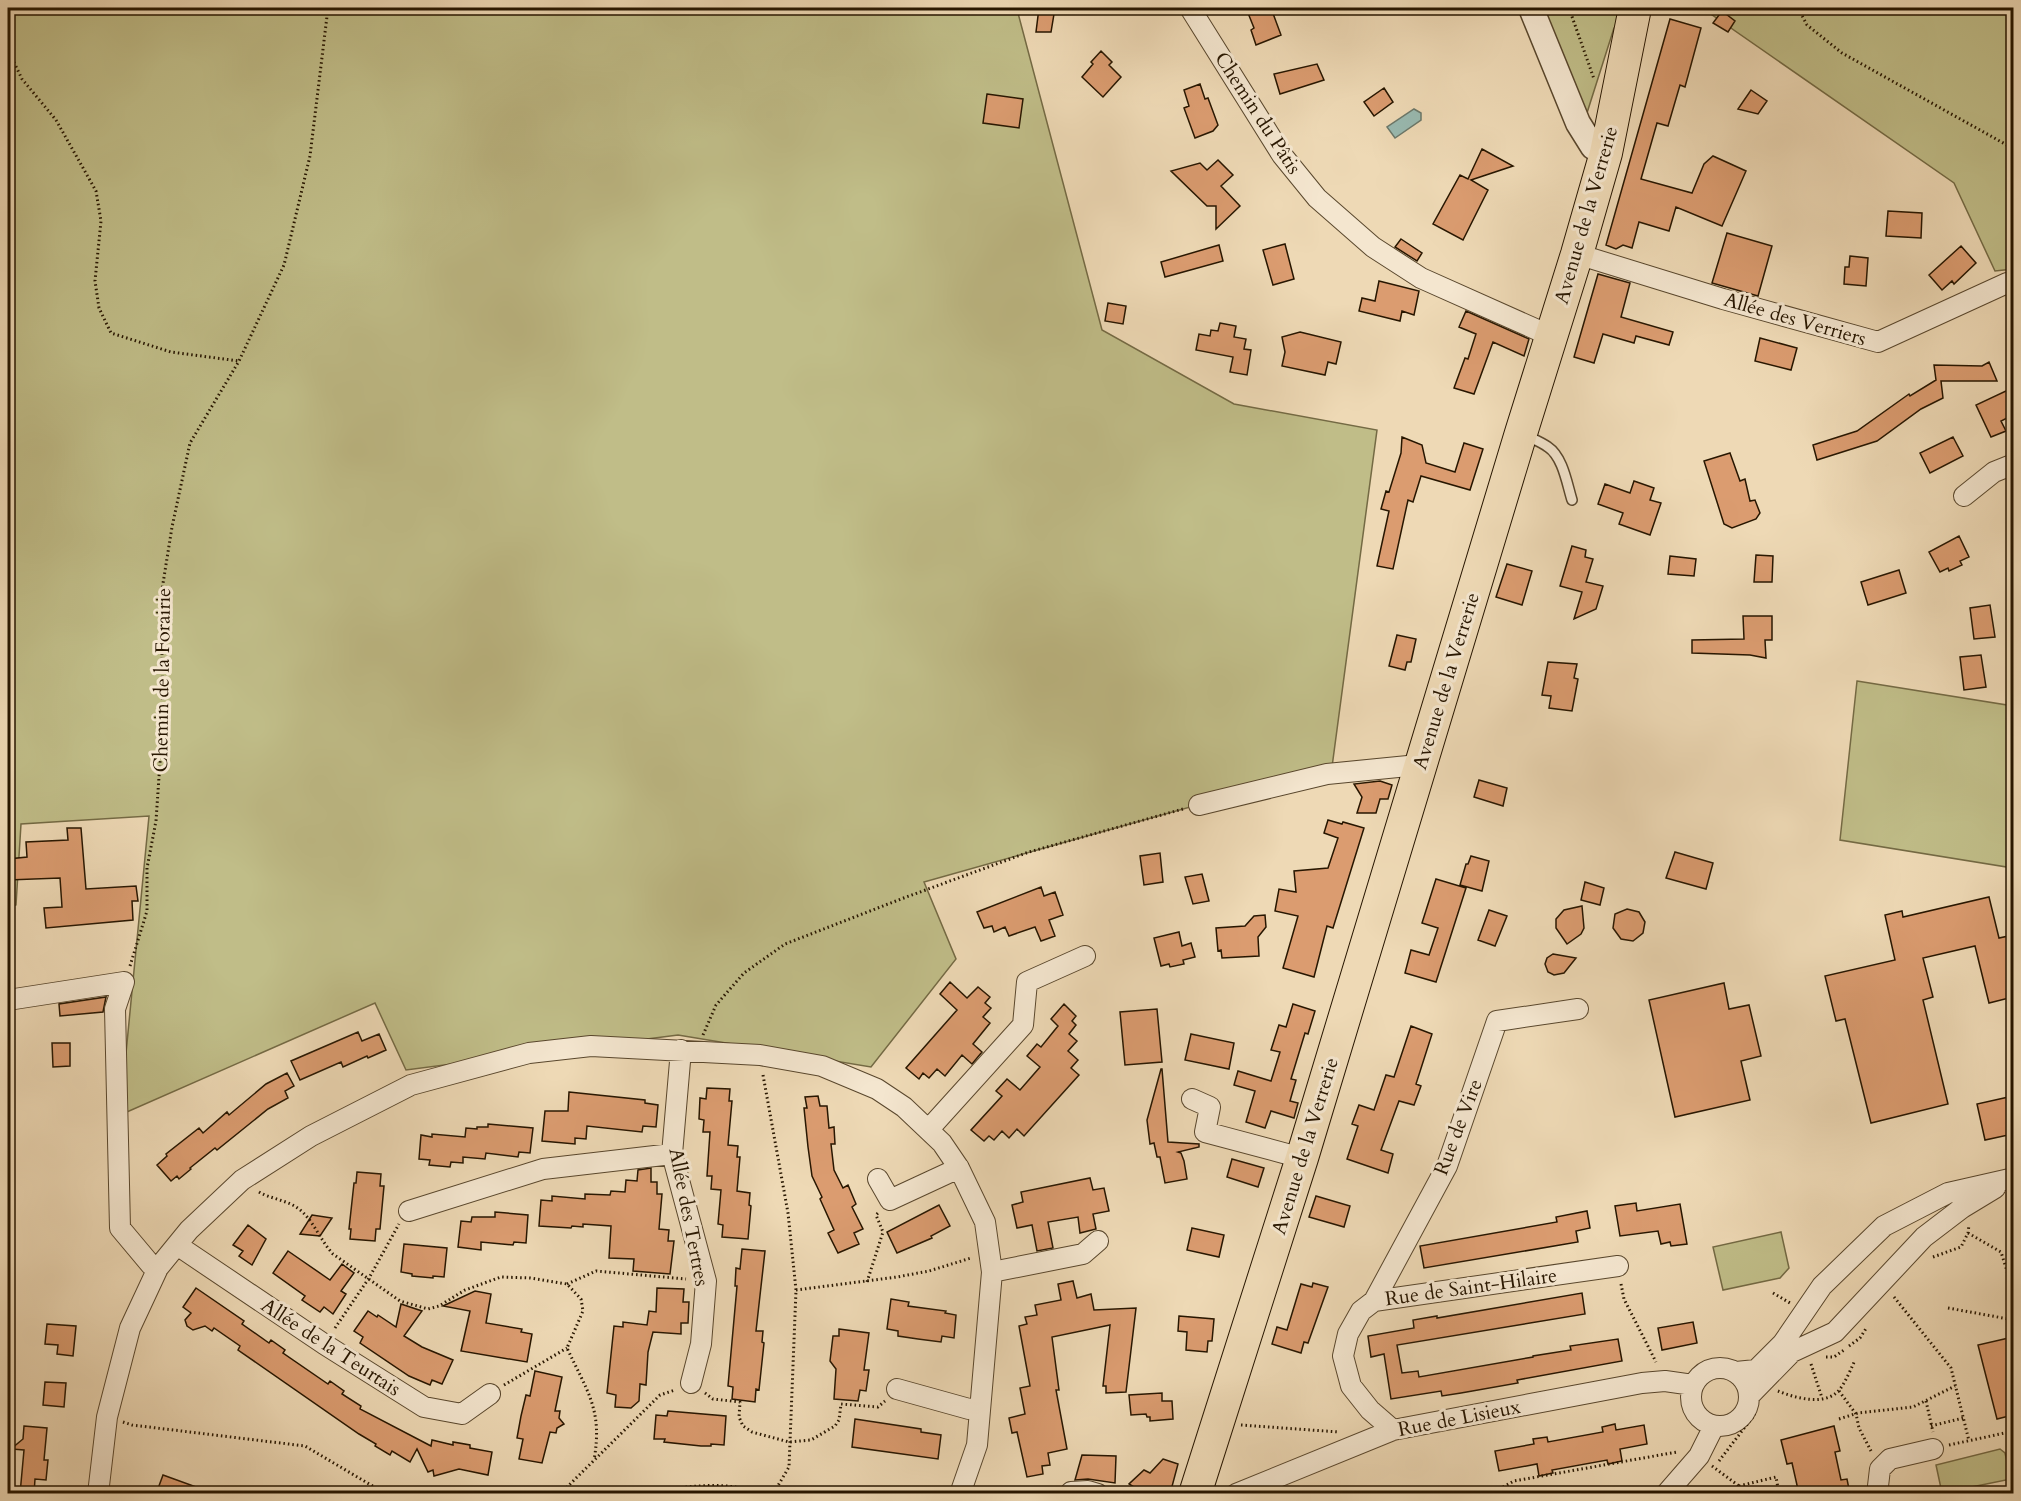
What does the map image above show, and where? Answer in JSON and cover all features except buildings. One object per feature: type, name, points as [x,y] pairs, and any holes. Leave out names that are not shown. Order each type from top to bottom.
[{"type":"main road","name":"Avenue de la Verrerie","points":[[1195,1494],[1302,1158],[1577,254],[1606,153],[1635,8]]},
{"type":"main road","name":"Avenue de la Verrerie","points":[[1213,1494],[1242,1350]]},
{"type":"street","name":"Chemin du Pâtis","points":[[1190,8],[1282,155],[1317,198],[1373,247],[1420,278],[1551,336]]},
{"type":"street","points":[[1531,8],[1578,123],[1593,147],[1606,153]]},
{"type":"street","name":"Allée des Verriers","points":[[1577,254],[1723,299],[1878,342],[2007,283]]},
{"type":"street","points":[[1964,496],[1994,472],[2013,464]]},
{"type":"street","points":[[1199,805],[1327,774],[1408,766],[1420,769]]},
{"type":"street","points":[[929,1129],[1023,1025],[1027,982],[1085,956]]},
{"type":"street","points":[[8,1000],[124,981],[115,1009],[120,1228],[151,1265],[158,1268]]},
{"type":"street","name":"Rue de Vire","points":[[1374,1301],[1447,1166],[1497,1021],[1578,1010]]},
{"type":"street","points":[[98,1494],[107,1417],[130,1328],[158,1268],[189,1230],[242,1180],[311,1136],[411,1085],[529,1053],[591,1046],[760,1055],[822,1066],[878,1089],[904,1107],[942,1143],[959,1168],[985,1222],[992,1272],[977,1445],[960,1494]]},
{"type":"street","name":"Allée des Tertres","points":[[689,1050],[672,1154],[706,1281],[700,1344],[691,1383]]},
{"type":"street","points":[[1192,1099],[1210,1107],[1205,1132],[1302,1158]]},
{"type":"street","points":[[409,1211],[543,1169],[672,1154]]},
{"type":"street","points":[[878,1179],[890,1200],[959,1168]]},
{"type":"street","points":[[1736,1372],[1747,1386],[1749,1396],[1744,1413],[1731,1424],[1714,1425],[1704,1422],[1696,1415],[1690,1395],[1700,1375],[1711,1369],[1724,1368],[1736,1372],[1756,1370],[1783,1343],[1822,1286],[1884,1226],[1948,1193],[2012,1179]]},
{"type":"street","points":[[1749,1396],[1792,1352],[1835,1332],[1924,1237],[1962,1208],[2012,1179]]},
{"type":"street","points":[[1925,1205],[1930,1210],[1937,1227]]},
{"type":"street","points":[[992,1272],[1083,1254],[1098,1241]]},
{"type":"street","name":"Allée de la Teurtais","points":[[177,1245],[324,1344],[423,1407],[462,1414],[490,1394]]},
{"type":"street","name":"Rue de Saint-Hilaire","points":[[1393,1430],[1370,1410],[1350,1386],[1343,1356],[1348,1334],[1361,1311],[1374,1301],[1618,1266]]},
{"type":"street","name":"Rue de Lisieux","points":[[1236,1494],[1393,1430],[1665,1381],[1693,1385]]},
{"type":"street","points":[[897,1389],[969,1409],[980,1408]]},
{"type":"street","points":[[1665,1494],[1700,1456],[1714,1425]]},
{"type":"street","points":[[1880,1494],[1878,1486],[1880,1469],[1890,1459],[1932,1435]]},
{"type":"street","points":[[1071,1492],[1088,1491],[1098,1494]]},
{"type":"lane","points":[[1521,433],[1549,447],[1555,454],[1572,500]]},
{"type":"path","name":"Chemin de la Forairie","points":[[124,981],[147,911],[147,868],[156,821],[163,718],[161,596],[172,527],[190,443],[239,361],[284,265],[310,156],[328,8]]},
{"type":"path","points":[[1569,8],[1594,78],[1594,90]]},
{"type":"path","points":[[1798,8],[1807,25],[1842,53],[2013,149]]},
{"type":"path","points":[[8,50],[22,79],[56,120],[96,191],[101,221],[95,281],[99,308],[111,333],[171,352],[239,361]]},
{"type":"path","points":[[689,1050],[716,1005],[744,973],[785,944],[901,898],[1029,852],[1199,805]]},
{"type":"path","points":[[760,1055],[788,1213],[796,1290],[789,1467],[773,1494]]},
{"type":"path","points":[[242,1180],[262,1194],[296,1207],[307,1216],[333,1254],[400,1301],[428,1309],[438,1306],[465,1290],[501,1277],[530,1278],[567,1284],[596,1271],[706,1281]]},
{"type":"path","points":[[867,1282],[883,1232],[876,1215],[890,1200]]},
{"type":"path","points":[[324,1344],[369,1278],[409,1211]]},
{"type":"path","points":[[1968,1233],[2001,1252],[2013,1293]]},
{"type":"path","points":[[796,1290],[867,1282],[928,1271],[989,1250]]},
{"type":"path","points":[[1618,1266],[1624,1299],[1665,1381]]},
{"type":"path","points":[[490,1394],[567,1348],[583,1311],[581,1299],[567,1284]]},
{"type":"path","points":[[1892,1296],[1951,1368],[1969,1441]]},
{"type":"path","points":[[1948,1308],[2013,1320]]},
{"type":"path","points":[[567,1348],[595,1411],[598,1440],[594,1460]]},
{"type":"path","points":[[1809,1357],[1822,1398]]},
{"type":"path","points":[[1774,1389],[1809,1400],[1828,1397],[1839,1391],[1856,1360]]},
{"type":"path","points":[[560,1494],[660,1395],[691,1383],[713,1399],[740,1402],[739,1418],[743,1426],[752,1432],[789,1442],[811,1440],[835,1426],[839,1420],[842,1404],[878,1407],[897,1389]]},
{"type":"path","points":[[1839,1419],[1856,1414],[1913,1407],[1955,1386]]},
{"type":"path","points":[[1839,1391],[1856,1414],[1859,1428],[1880,1469]]},
{"type":"path","points":[[1926,1401],[1932,1435]]},
{"type":"path","points":[[107,1417],[132,1425],[305,1446],[386,1494]]},
{"type":"path","points":[[1932,1435],[1963,1418]]},
{"type":"path","points":[[1227,1424],[1352,1433],[1370,1439]]},
{"type":"path","points":[[1932,1435],[1969,1441],[2013,1431]]},
{"type":"path","points":[[1503,1487],[1514,1482],[1687,1450],[1700,1456],[1739,1486],[1742,1494]]},
{"type":"path","points":[[1739,1486],[1776,1477],[1779,1494]]},
{"type":"path","points":[[641,1494],[702,1485],[743,1486],[764,1494]]},
{"type":"shaded area","points":[[8,8],[1008,8],[1018,13],[1102,330],[1234,404],[1377,430],[1332,767],[924,882],[956,959],[871,1067],[678,1035],[406,1070],[375,1003],[120,1115],[149,816],[21,824],[16,905],[8,907]]},
{"type":"shaded area","points":[[1540,8],[1702,8],[1642,13],[1614,28],[1586,116]]},
{"type":"shaded area","points":[[1702,8],[2013,8],[2013,269],[1995,271],[1954,183]]},
{"type":"shaded area","points":[[1857,681],[2013,706],[2013,868],[1840,840]]},
{"type":"shaded area","points":[[1781,1232],[1789,1268],[1780,1278],[1723,1290],[1713,1247]]},
{"type":"shaded area","points":[[2000,1449],[2005,1453],[2011,1479],[1942,1493],[1936,1465]]},
{"type":"water","points":[[1414,109],[1421,113],[1421,120],[1395,138],[1387,127]]}]
